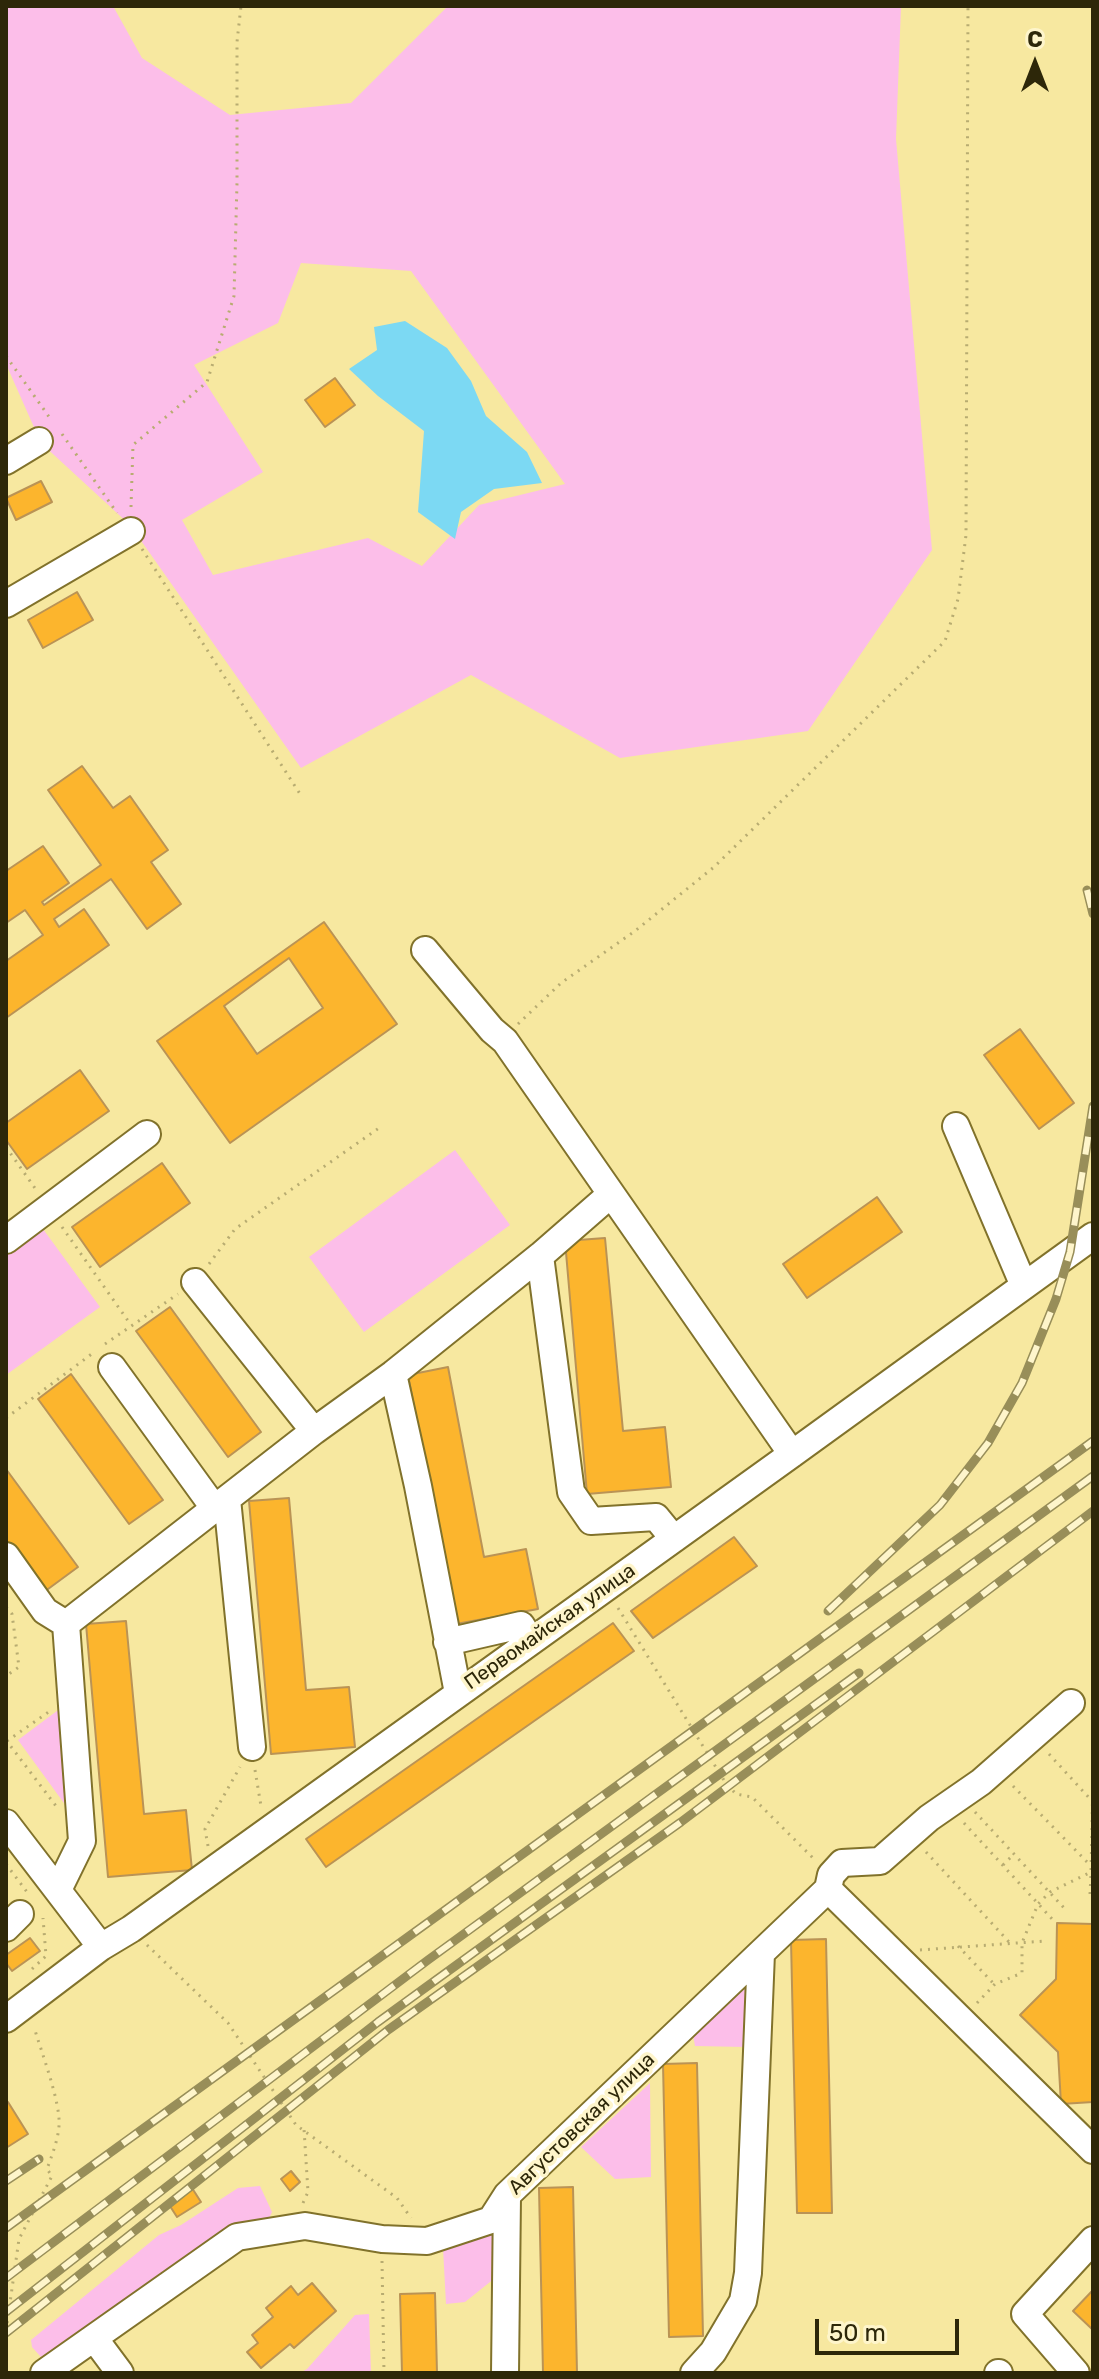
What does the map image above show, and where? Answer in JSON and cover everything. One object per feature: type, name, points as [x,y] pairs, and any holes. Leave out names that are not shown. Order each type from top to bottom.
[{"type":"street","points":[[6,461],[39,441]]},
{"type":"street","points":[[6,604],[131,531]]},
{"type":"street","points":[[425,950],[492,1030],[505,1041],[792,1454]]},
{"type":"street","points":[[956,1126],[1024,1286]]},
{"type":"street","points":[[6,1240],[147,1134]]},
{"type":"street","points":[[66,1624],[314,1431],[393,1374],[540,1256],[610,1195]]},
{"type":"street","name":"Первомайская улица","points":[[11,2007],[131,1929],[1093,1236]]},
{"type":"street","points":[[540,1256],[571,1492],[591,1521],[656,1517],[674,1539]]},
{"type":"street","points":[[195,1282],[314,1431]]},
{"type":"street","points":[[112,1367],[221,1504],[252,1747]]},
{"type":"street","points":[[393,1374],[458,1693]]},
{"type":"street","points":[[6,1556],[45,1611],[66,1624]]},
{"type":"street","points":[[58,1890],[82,1841],[66,1624]]},
{"type":"street","points":[[447,1642],[521,1625],[531,1641]]},
{"type":"street","points":[[1071,1703],[880,1861],[842,1863],[829,1882],[1093,2150]]},
{"type":"street","points":[[6,1823],[101,1947]]},
{"type":"street","name":"Августовская улица","points":[[44,2373],[237,2237],[305,2226],[382,2239],[427,2241],[491,2220],[507,2195],[761,1953],[829,1882]]},
{"type":"street","points":[[694,2373],[713,2352],[743,2301],[748,2273],[761,1953]]},
{"type":"street","points":[[505,2373],[507,2195]]},
{"type":"street","points":[[1076,2373],[1025,2314],[1093,2240]]},
{"type":"street","points":[[94,2338],[120,2373]]},
{"type":"path","points":[[131,531],[133,445],[207,382],[234,296],[237,42],[241,6]]},
{"type":"path","points":[[505,1041],[524,1017],[561,983],[635,931],[714,867],[945,641],[958,599],[966,535],[968,6]]},
{"type":"path","points":[[6,356],[131,531],[302,797]]},
{"type":"path","points":[[195,1282],[235,1229],[379,1128]]},
{"type":"path","points":[[6,1147],[131,1325]]},
{"type":"path","points":[[601,1591],[620,1610],[725,1782],[736,1794],[752,1797],[829,1882]]},
{"type":"path","points":[[6,1607],[12,1614],[19,1667],[6,1676]]},
{"type":"path","points":[[72,1695],[6,1740],[82,1841]]},
{"type":"path","points":[[1032,1736],[1093,1802]]},
{"type":"path","points":[[252,1747],[264,1832]]},
{"type":"path","points":[[211,1871],[205,1829],[252,1747]]},
{"type":"path","points":[[996,1768],[1091,1866]]},
{"type":"path","points":[[1090,1894],[1093,1777]]},
{"type":"path","points":[[954,1801],[1014,1854],[1065,1909]]},
{"type":"path","points":[[954,1801],[1003,1865],[1053,1920]]},
{"type":"path","points":[[910,1835],[1010,1943]]},
{"type":"path","points":[[1003,1865],[1014,1854]]},
{"type":"path","points":[[969,2012],[995,1984],[1022,1973],[1022,1943],[1038,1904],[1050,1892],[1092,1872]]},
{"type":"path","points":[[131,1929],[228,2023],[296,2125],[397,2198],[427,2241]]},
{"type":"path","points":[[909,1952],[1045,1941]]},
{"type":"path","points":[[958,1946],[995,1984]]},
{"type":"path","points":[[6,2331],[19,2239],[52,2176],[47,2169],[60,2124],[33,2022],[11,2007]]},
{"type":"path","points":[[291,2228],[308,2192],[304,2129]]},
{"type":"path","points":[[382,2239],[384,2373]]},
{"type":"path","points":[[998,2373],[1076,2373]]},
{"type":"shaded area","points":[[6,6],[113,6],[142,58],[230,115],[351,103],[448,6],[901,6],[896,139],[932,550],[808,731],[620,758],[471,675],[301,768],[130,525],[41,443],[6,364]],"holes":[[[301,263],[411,271],[565,484],[479,505],[422,566],[368,538],[213,575],[182,520],[263,472],[194,365],[278,323]]]},
{"type":"shaded area","points":[[455,1150],[510,1225],[364,1332],[309,1257]]},
{"type":"shaded area","points":[[43,1229],[100,1307],[6,1375],[6,1256]]},
{"type":"shaded area","points":[[69,1702],[77,1821],[18,1740]]},
{"type":"shaded area","points":[[742,1986],[749,1988],[746,2047],[695,2046],[693,2035]]},
{"type":"shaded area","points":[[650,2083],[651,2177],[615,2179],[581,2147]]},
{"type":"shaded area","points":[[260,2186],[272,2212],[266,2224],[110,2312],[41,2357],[32,2347],[31,2340],[159,2235],[181,2225],[238,2188]]},
{"type":"shaded area","points":[[494,2231],[495,2278],[465,2302],[446,2304],[443,2248]]},
{"type":"shaded area","points":[[369,2314],[371,2373],[300,2373],[355,2315]]},
{"type":"water","points":[[405,321],[447,348],[471,381],[486,416],[527,452],[542,483],[494,489],[461,512],[455,539],[418,512],[424,431],[349,369],[377,350],[374,327]]},
{"type":"building","points":[[335,378],[355,405],[325,427],[305,400]]},
{"type":"building","points":[[41,481],[52,502],[16,520],[6,498]]},
{"type":"building","points":[[77,592],[93,620],[43,648],[28,620]]},
{"type":"building","points":[[82,766],[113,808],[130,796],[168,850],[151,862],[181,904],[147,929],[111,879],[54,919],[59,927],[84,909],[109,945],[6,1018],[6,961],[43,935],[25,910],[6,923],[6,871],[43,846],[69,883],[42,902],[44,905],[101,865],[48,790]]},
{"type":"building","points":[[324,922],[397,1024],[230,1143],[157,1041]],"holes":[[[289,958],[323,1008],[257,1054],[224,1006]]]},
{"type":"building","points":[[1020,1029],[1074,1103],[1039,1129],[984,1055]]},
{"type":"building","points":[[80,1070],[109,1111],[27,1169],[6,1140],[6,1123]]},
{"type":"building","points":[[162,1163],[190,1203],[100,1267],[72,1227]]},
{"type":"building","points":[[877,1197],[902,1232],[807,1298],[783,1264]]},
{"type":"building","points":[[605,1238],[623,1431],[665,1427],[671,1487],[587,1494],[565,1241]]},
{"type":"building","points":[[170,1307],[261,1432],[228,1457],[136,1331]]},
{"type":"building","points":[[448,1367],[484,1557],[526,1549],[538,1609],[456,1624],[408,1375]]},
{"type":"building","points":[[71,1374],[163,1500],[129,1524],[38,1399]]},
{"type":"building","points":[[6,1469],[78,1567],[44,1592],[6,1540]]},
{"type":"building","points":[[289,1498],[306,1690],[349,1687],[355,1747],[271,1754],[249,1501]]},
{"type":"building","points":[[734,1537],[757,1566],[653,1638],[631,1611]]},
{"type":"building","points":[[126,1621],[144,1814],[186,1810],[192,1870],[108,1877],[86,1624]]},
{"type":"building","points":[[613,1623],[634,1651],[326,1867],[306,1839]]},
{"type":"building","points":[[1057,1923],[1093,1924],[1093,2102],[1061,2104],[1058,2052],[1020,2015],[1056,1979]]},
{"type":"building","points":[[30,1938],[40,1951],[12,1971],[6,1963],[6,1955]]},
{"type":"building","points":[[826,1939],[832,2213],[797,2213],[791,1940]]},
{"type":"building","points":[[697,2063],[703,2336],[669,2337],[663,2064]]},
{"type":"building","points":[[6,2103],[28,2134],[6,2148]]},
{"type":"building","points":[[291,2171],[300,2182],[290,2191],[281,2179]]},
{"type":"building","points":[[573,2187],[577,2373],[543,2373],[539,2188]]},
{"type":"building","points":[[192,2188],[201,2202],[177,2217],[168,2203]]},
{"type":"building","points":[[312,2283],[336,2311],[294,2348],[290,2344],[261,2368],[247,2352],[258,2343],[252,2335],[273,2317],[266,2308],[291,2286],[298,2295]]},
{"type":"building","points":[[1093,2290],[1093,2330],[1073,2311]]},
{"type":"building","points":[[435,2293],[437,2373],[402,2373],[400,2294]]},
{"type":"railway","points":[[1087,890],[1093,914]]},
{"type":"railway","points":[[828,1611],[940,1505],[988,1443],[1022,1383],[1056,1299],[1070,1252],[1093,1106]]},
{"type":"railway","points":[[6,2228],[1093,1441]]},
{"type":"railway","points":[[6,2278],[428,1960],[1093,1476]]},
{"type":"railway","points":[[6,2333],[388,2030],[681,1822],[1093,1511]]},
{"type":"railway","points":[[6,2312],[378,2022],[859,1673]]},
{"type":"railway","points":[[6,2181],[39,2159]]}]
